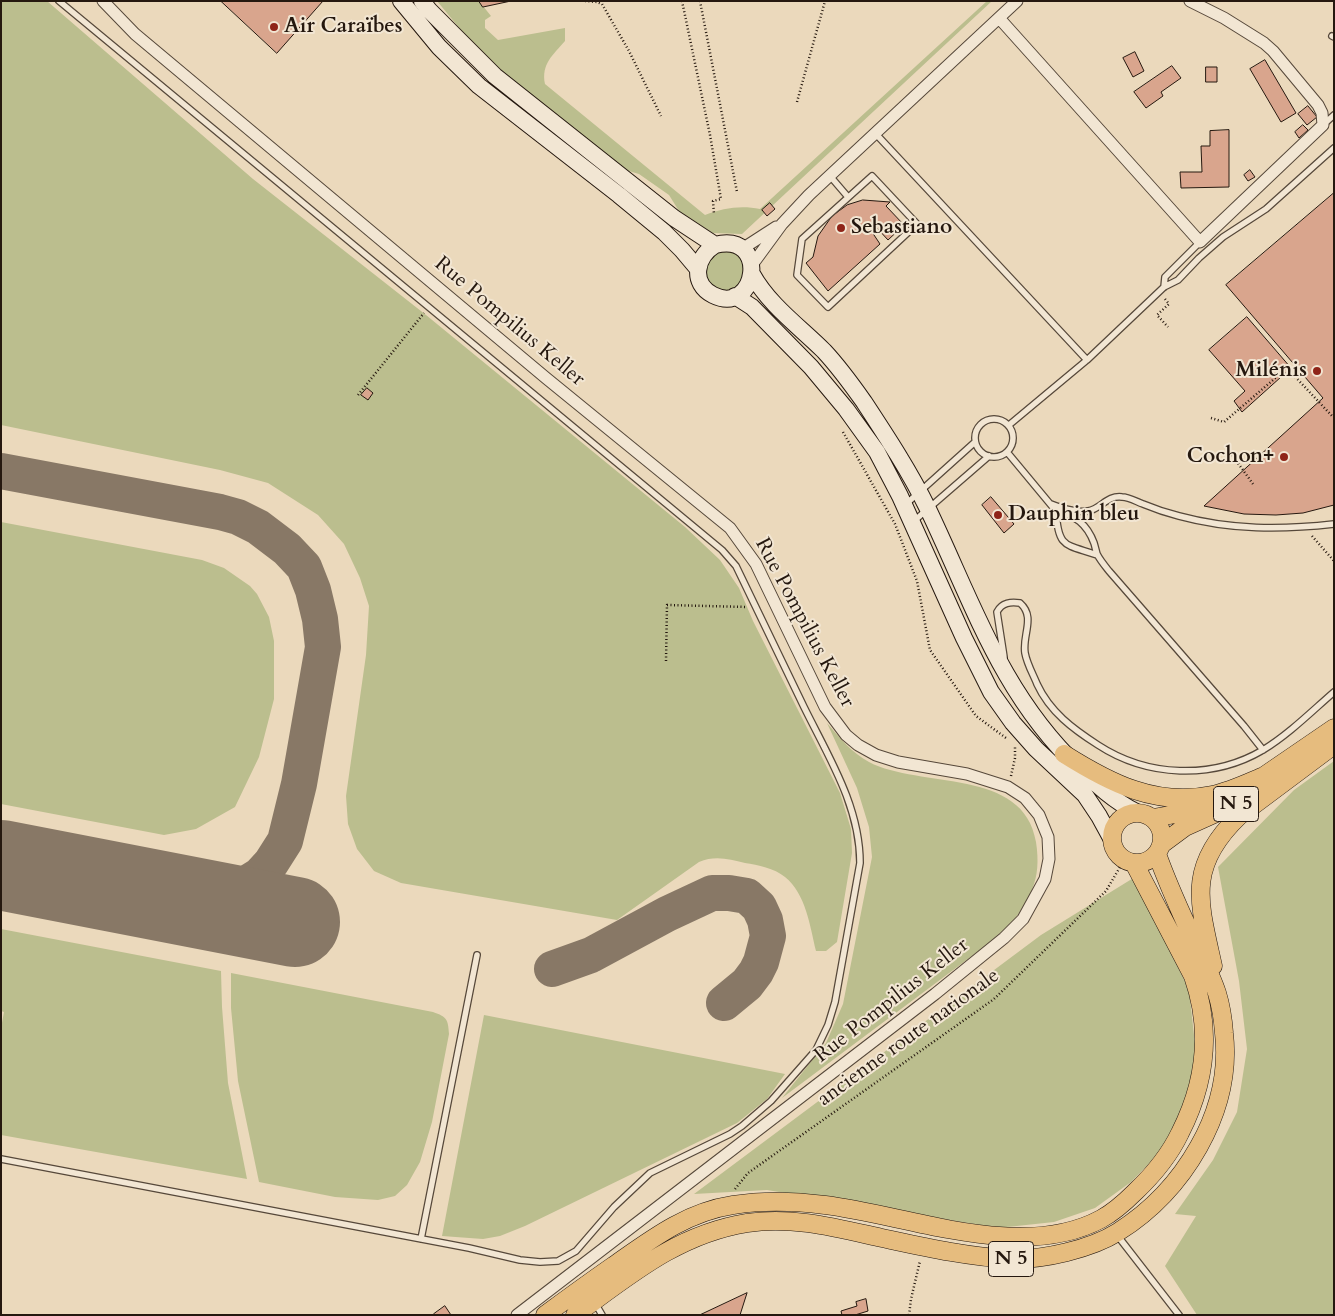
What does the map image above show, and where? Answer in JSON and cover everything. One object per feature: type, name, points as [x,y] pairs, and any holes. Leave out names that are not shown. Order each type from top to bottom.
[{"type":"main road","points":[[401,1],[439,47],[479,86],[664,232],[698,269],[702,284],[712,295],[728,298],[735,296],[747,288],[752,269]]},
{"type":"main road","points":[[422,1],[495,76],[674,218],[715,245]]},
{"type":"main road","points":[[698,269],[703,255],[715,245],[729,244],[742,249],[746,253],[765,293],[826,353],[860,397],[892,445],[928,509],[982,631],[1008,679],[1041,728],[1064,754],[1110,796],[1136,812]]},
{"type":"main road","points":[[735,296],[752,307],[804,360],[846,409],[877,452],[913,522],[964,638],[991,692],[1012,723],[1036,749],[1085,795],[1111,838],[1116,852],[1129,861],[1147,861],[1159,849],[1162,834],[1159,825],[1153,818],[1142,812],[1136,812],[1123,816],[1118,820],[1114,825],[1111,838]]},
{"type":"main road","name":"N 5","points":[[1153,818],[1187,812],[1226,799],[1242,791],[1334,728]]},
{"type":"main road","name":"N 5","points":[[576,1315],[598,1308],[635,1270],[688,1240],[747,1223],[794,1221],[830,1226],[924,1247],[1001,1258],[1027,1258],[1085,1247],[1116,1233],[1132,1222],[1164,1194],[1189,1164],[1203,1140],[1213,1117],[1224,1068],[1225,1035],[1216,991],[1172,895],[1159,849],[1185,826],[1253,796],[1334,745]]},
{"type":"main road","points":[[1064,754],[1099,776],[1115,783],[1142,792],[1170,798],[1214,795],[1266,775]]},
{"type":"main road","points":[[1216,991],[1217,983],[1200,909],[1200,886],[1204,866],[1213,845],[1226,829],[1309,762]]},
{"type":"main road","name":"N 5","points":[[545,1315],[658,1234],[677,1223],[703,1212],[720,1208],[763,1202],[803,1202],[827,1205],[971,1234],[1022,1237],[1079,1228],[1100,1220],[1121,1206],[1165,1159],[1186,1122],[1197,1095],[1205,1039],[1199,995],[1192,976],[1129,861]]},
{"type":"street","name":"Rue Pompilius Keller","points":[[103,1],[143,40],[546,378],[730,528],[756,564],[825,707],[846,735],[858,746],[876,756],[898,762],[966,774],[1008,787],[1025,798],[1039,815],[1048,837],[1049,860],[1046,879],[1023,919],[1004,938],[935,994],[517,1315]]},
{"type":"street","points":[[752,269],[782,224],[875,133],[1017,1]]},
{"type":"street","points":[[998,18],[1200,242],[1323,125],[1322,113],[1318,105],[1273,51],[1264,43],[1224,18],[1190,1]]},
{"type":"street","points":[[742,249],[782,224]]},
{"type":"lane","points":[[1,1159],[421,1239],[520,1260],[558,1261],[576,1251],[614,1207],[650,1173],[730,1134],[762,1110],[816,1050],[828,1025],[835,1002],[860,863],[857,830],[843,787],[736,566],[722,550],[59,1]]},
{"type":"lane","points":[[1323,125],[1334,115]]},
{"type":"lane","points":[[875,133],[1087,360]]},
{"type":"lane","points":[[1009,425],[1087,360],[1161,290],[1178,280],[1223,237],[1266,209],[1334,148]]},
{"type":"lane","points":[[830,176],[848,197]]},
{"type":"lane","points":[[872,176],[917,224],[828,308],[797,274],[802,239],[848,197],[872,176]]},
{"type":"lane","points":[[1161,290],[1165,277],[1200,242]]},
{"type":"lane","points":[[996,418],[1003,420],[1009,425],[1014,439],[1012,446],[1007,452],[996,457],[983,454],[975,442],[977,428],[982,422],[996,418]]},
{"type":"lane","points":[[905,505],[975,442]]},
{"type":"lane","points":[[1007,452],[1056,511],[1060,538],[1073,548],[1097,555]]},
{"type":"lane","points":[[913,522],[989,456]]},
{"type":"lane","points":[[1051,504],[1071,510],[1088,511],[1110,498],[1122,496],[1170,514],[1206,523],[1248,528],[1304,528],[1334,524]]},
{"type":"lane","points":[[1056,511],[1077,518],[1083,524],[1094,543],[1097,555],[1109,571],[1263,750]]},
{"type":"lane","points":[[1008,679],[998,612],[999,607],[1013,602],[1020,603],[1027,612],[1028,623],[1024,641],[1025,653],[1040,690],[1051,706],[1076,731],[1115,757],[1148,767],[1172,771],[1198,771],[1226,766],[1263,750],[1334,692]]},
{"type":"lane","points":[[421,1239],[477,955]]},
{"type":"lane","points":[[1116,1233],[1179,1315]]},
{"type":"path","points":[[584,1],[604,2],[661,116]]},
{"type":"path","points":[[682,1],[710,135],[721,199],[713,201],[714,214]]},
{"type":"path","points":[[700,1],[737,192]]},
{"type":"path","points":[[797,102],[825,1]]},
{"type":"path","points":[[1161,290],[1169,304],[1157,315],[1168,327]]},
{"type":"path","points":[[358,395],[429,306]]},
{"type":"path","points":[[1212,418],[1224,422],[1287,368],[1333,417]]},
{"type":"path","points":[[839,427],[895,524],[917,581],[930,650],[976,716],[1012,743],[1016,749],[1008,787]]},
{"type":"path","points":[[1230,452],[1253,484]]},
{"type":"path","points":[[1304,528],[1334,561]]},
{"type":"path","points":[[666,661],[667,604],[756,607]]},
{"type":"path","name":"ancienne route nationale","points":[[720,1208],[748,1173],[994,999],[1106,891],[1129,861]]},
{"type":"path","points":[[910,1315],[911,1299],[924,1247]]},
{"type":"green space","points":[[1,1],[47,1],[253,179],[426,315],[685,527],[720,560],[739,588],[753,621],[840,793],[851,829],[852,853],[837,942],[826,951],[816,951],[802,901],[798,892],[785,877],[766,867],[728,859],[716,858],[699,862],[617,920],[401,883],[374,871],[357,849],[348,824],[346,796],[366,655],[369,606],[360,578],[344,544],[318,515],[268,483],[220,470],[1,425]]},
{"type":"green space","points":[[437,1],[479,1],[491,16],[485,20],[485,28],[498,40],[565,28],[565,41],[552,55],[546,65],[545,84],[705,215],[732,208],[760,209],[987,1],[992,1],[742,234],[713,233],[679,211],[669,195],[639,174],[622,169],[524,91],[480,53]]},
{"type":"green space","points":[[728,249],[740,255],[747,269],[739,288],[725,293],[706,283],[705,263],[710,257]]},
{"type":"green space","points":[[1,522],[202,560],[224,568],[250,586],[257,594],[269,617],[274,641],[274,699],[259,757],[235,807],[196,829],[164,835],[1,804]]},
{"type":"green space","points":[[827,723],[851,749],[869,762],[890,770],[967,784],[991,791],[1012,802],[1027,818],[1036,842],[1036,878],[1028,898],[1008,929],[782,1098],[826,1043],[843,1004],[872,857],[869,827],[857,788]]},
{"type":"green space","points":[[1334,761],[1334,1315],[1197,1315],[1165,1266],[1196,1216],[1175,1214],[1213,1160],[1237,1112],[1247,1049],[1239,981],[1218,867],[1294,790]]},
{"type":"green space","points":[[1135,877],[1189,990],[1196,1053],[1188,1099],[1166,1146],[1131,1182],[1095,1208],[1054,1222],[998,1228],[767,1190],[694,1194],[1041,935]]},
{"type":"green space","points":[[1,929],[221,971],[228,1083],[247,1179],[1,1135],[1,1028],[4,1012],[1,1011]]},
{"type":"green space","points":[[231,973],[433,1012],[446,1019],[449,1034],[432,1122],[420,1162],[407,1185],[395,1196],[378,1200],[335,1197],[259,1182],[238,1081],[231,1008]]},
{"type":"green space","points":[[484,1015],[785,1074],[767,1099],[737,1123],[525,1226],[500,1236],[483,1239],[442,1236]]},
{"type":"building","name":"Air Caraïbes","points":[[221,1],[323,1],[277,53]]},
{"type":"building","points":[[479,1],[511,1],[483,7]]},
{"type":"building","points":[[1135,52],[1144,71],[1133,77],[1123,58]]},
{"type":"building","points":[[1265,60],[1296,113],[1281,122],[1250,69]]},
{"type":"building","points":[[1172,66],[1181,78],[1161,92],[1163,96],[1146,108],[1134,92]]},
{"type":"building","points":[[1206,67],[1217,67],[1217,82],[1206,82]]},
{"type":"building","points":[[1308,106],[1317,117],[1307,125],[1298,114]]},
{"type":"building","points":[[1303,125],[1308,130],[1299,138],[1295,132]]},
{"type":"building","points":[[1229,130],[1229,187],[1181,188],[1180,172],[1202,172],[1201,146],[1210,146],[1210,131]]},
{"type":"building","points":[[1250,170],[1255,177],[1248,181],[1244,175]]},
{"type":"building","name":"Milénis","points":[[1334,193],[1334,505],[1303,513],[1276,515],[1244,514],[1204,506],[1323,398],[1226,285]]},
{"type":"building","points":[[863,200],[890,202],[886,206],[904,225],[888,240],[877,228],[872,232],[880,244],[828,291],[806,263],[813,257],[818,236],[832,216],[847,205]]},
{"type":"building","points":[[770,203],[775,209],[767,216],[762,210]]},
{"type":"building","points":[[1247,317],[1291,368],[1242,412],[1234,401],[1245,391],[1209,350]]},
{"type":"building","points":[[367,388],[373,393],[368,400],[361,395]]},
{"type":"building","name":"Dauphin bleu","points":[[991,497],[1014,524],[1004,533],[982,505]]},
{"type":"building","points":[[747,1293],[740,1315],[700,1315]]},
{"type":"building","points":[[866,1299],[868,1311],[855,1315],[842,1315],[841,1311],[857,1306],[856,1302]]},
{"type":"building","points":[[445,1306],[451,1315],[434,1314]]},
{"type":"taxiway","points":[[1,471],[238,517],[258,527],[287,549],[304,567],[313,590],[320,619],[323,647],[299,784],[285,841],[271,863],[260,875],[244,885],[227,893],[206,898],[178,899]]},
{"type":"taxiway","points":[[552,969],[591,955],[667,914],[712,893],[747,896],[759,907],[765,920],[768,936],[761,962],[756,972],[747,984],[724,1003]]},
{"type":"runway","points":[[1,865],[295,922]]},
{"type":"place","name":"Air Caraïbes","points":[[274,27]]},
{"type":"place","name":"Sebastiano","points":[[841,228]]},
{"type":"place","name":"Milénis","points":[[1317,371]]},
{"type":"place","name":"Cochon+","points":[[1284,457]]},
{"type":"place","name":"Dauphin bleu","points":[[998,515]]}]
